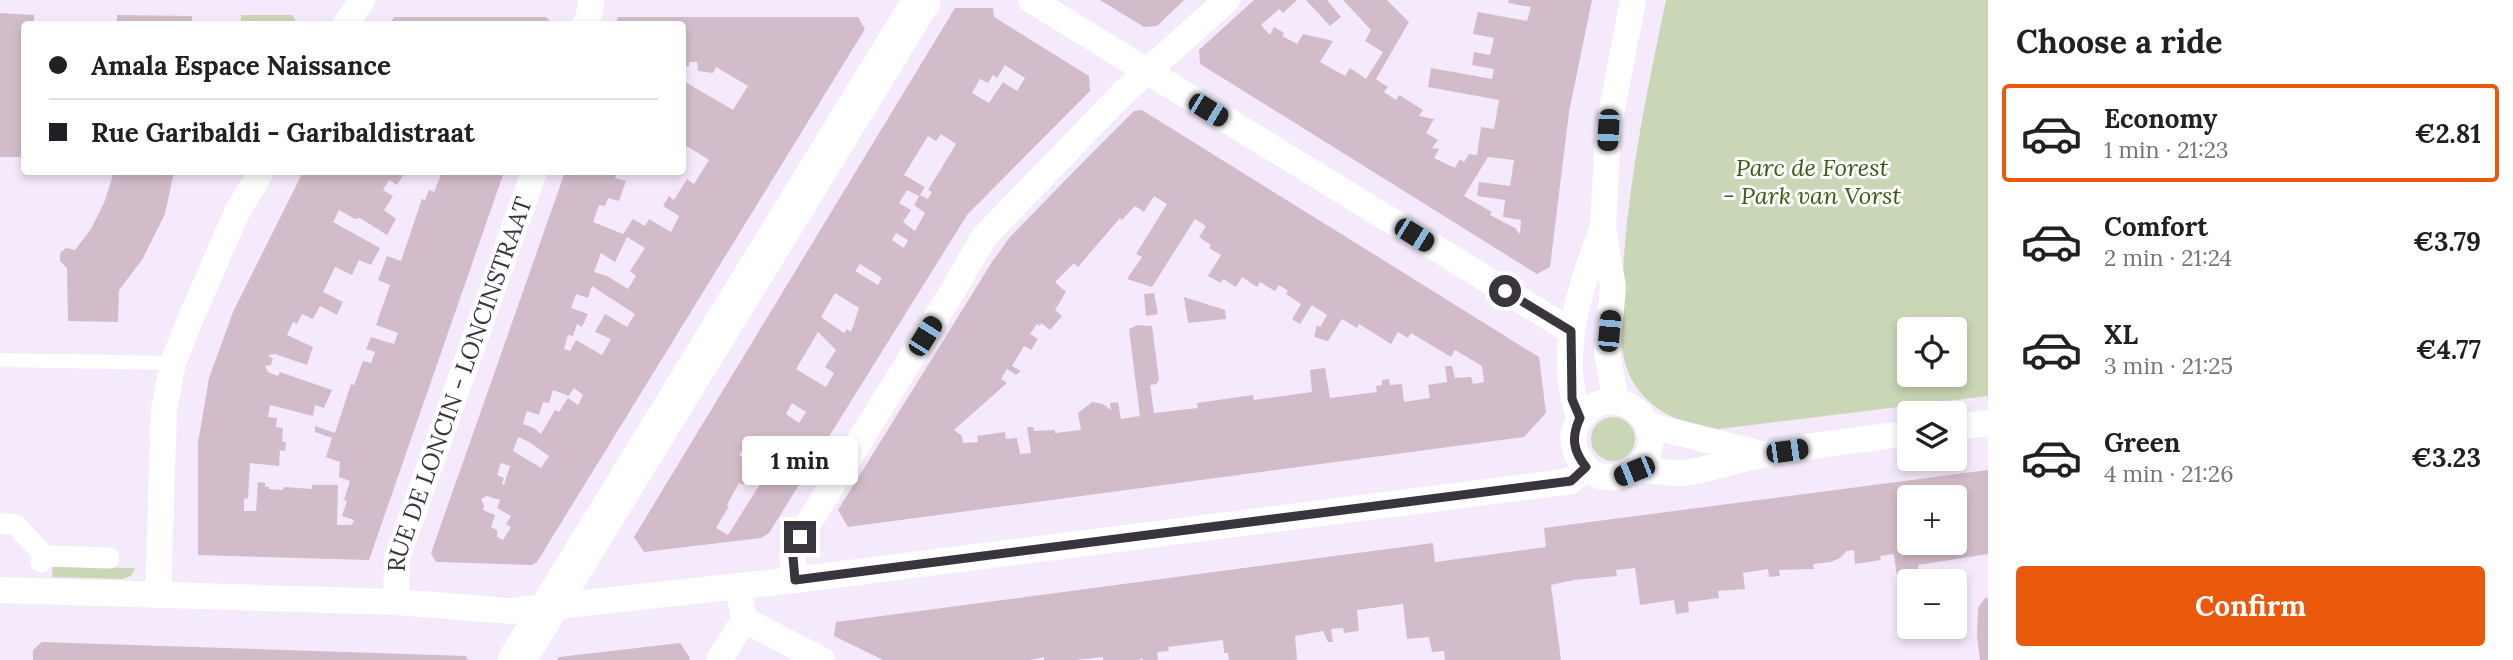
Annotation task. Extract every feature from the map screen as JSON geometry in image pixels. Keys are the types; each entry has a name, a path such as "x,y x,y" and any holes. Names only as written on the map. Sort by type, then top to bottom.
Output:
{"main road":[{"path":"517,660 922,0"}],"street":[{"path":"348,21 362,0"},
{"path":"587,21 591,0"},
{"path":"1031,0 1571,331"},
{"path":"795,580 793,557 800,537 984,237 1125,91 1227,0"},
{"path":"1616,401 1607,353 1613,287 1602,227 1608,130 1633,0"},
{"path":"158,595 164,409 173,363 237,212 259,175"},
{"name":"RUE DE LONCIN - LONCINSTRAAT","path":"396,602 397,558 533,175"},
{"path":"1580,418 1572,399 1571,331 1583,282 1602,227"},
{"path":"1634,471 1646,458 1651,443 1648,425 1641,414 1630,405 1616,401 1596,405 1580,418 1575,430 1574,444 1578,457 1586,467 1601,477 1618,477 1634,471 1683,473 1763,454 1897,435"},
{"path":"1967,426 1988,423"},
{"path":"1648,425 1763,454"},
{"path":"0,590 396,602 511,611 739,587 1549,484 1571,481 1586,467"},
{"path":"0,523 16,525 43,559 108,558"},
{"path":"719,660 744,620 739,587"},
{"path":"744,620 822,660"}],"lane":[{"path":"0,360 173,363"}],"green space":[{"name":"Parc de Forest - Park van Vorst","path":"1666,0 1988,0 1988,396 1947,401 1897,401 1897,407 1719,429 1680,420 1657,408 1638,390 1631,378 1621,334 1624,253 1644,108"},
{"path":"241,15 293,15 296,21 241,21"},
{"path":"1613,417 1628,424 1635,439 1628,454 1613,461 1598,454 1591,439 1598,424"},
{"path":"53,563 79,567 135,568 131,576 123,579 52,577"}],"building":[{"path":"1100,0 1184,0 1157,26 1144,27"},
{"path":"1254,0 1297,0 1283,13 1279,9 1261,25 1270,35 1274,27 1284,33 1282,36 1297,44 1303,34 1333,41 1320,62 1345,76 1350,68 1366,79 1383,52 1365,41 1371,30 1343,0 1387,0 1409,22 1376,79 1388,87 1384,92 1396,100 1399,95 1423,110 1419,116 1434,119 1426,133 1438,140 1432,148 1439,149 1434,158 1455,168 1460,159 1464,162 1469,154 1477,155 1481,127 1494,129 1499,100 1428,87 1431,68 1492,79 1494,69 1472,65 1474,52 1490,55 1494,38 1473,34 1478,12 1527,21 1531,7 1508,3 1509,0 1592,0 1569,112 1550,267 1537,274 1200,64 1199,50","holes":["1488,157 1514,160 1510,186 1479,182 1477,196 1505,200 1503,217 1521,220 1520,234 1517,229 1490,215 1492,212 1464,196"]},
{"path":"1306,0 1327,0 1341,17 1330,26"},
{"path":"955,8 993,8 994,17 1089,76 1090,91 967,215 769,533 761,538 644,552 634,537","holes":["1005,65 1025,78 1017,91 1003,82 989,103 972,93 980,79 988,83 993,75 997,78","941,134 956,144 928,190 932,192 928,199 920,195 925,187 904,175 928,136 936,141","907,190 919,196 914,205 925,213 915,231 903,222 911,210 899,203","896,233 908,240 904,248 892,240","860,264 882,278 878,285 855,271","835,293 859,308 851,332 847,329 844,333 821,317","818,332 836,350 825,367 834,373 826,387 796,369","792,403 806,412 799,423 786,414","746,443 763,454 757,466 767,473 728,535 716,528 739,483 743,485 755,465 739,455"]},
{"path":"0,13 34,15 34,21 21,21 21,157 0,157"},
{"path":"117,15 192,16 192,21 117,21"},
{"path":"394,17 546,17 549,21 392,21"},
{"path":"618,17 858,17 865,29 537,562 532,565 436,562 431,553 564,175 616,175 615,178 626,181 619,201 608,198 605,206 599,205 593,222 623,234 633,219 645,226 649,219 671,232 679,216 663,206 669,196 674,200 687,179 694,184 709,160 686,146 686,82 733,110 748,86 716,67 713,73 698,71 697,62 689,62 689,66 686,66 686,21 616,21","holes":["627,237 645,248 630,271 636,276 628,289 607,276 594,272 601,253 615,262","592,286 635,314 627,327 605,314 595,332 611,339 602,355 576,340 570,351 564,349 568,335 573,336 577,324 582,327 588,314 571,308 576,294 588,298","574,388 583,395 578,405 568,398 559,412 555,410 541,434 523,424 527,411 539,415 543,402 549,403 553,390 569,396","518,437 549,456 541,468 513,451","501,463 510,466 504,485 504,478 497,475","487,496 500,500 497,508 511,516 506,524 511,527 503,540 497,537 497,530 491,527 495,515 483,510 481,499"]},
{"path":"1142,110 1539,357 1546,413 1524,437 848,527 838,510 992,262 1010,237 1134,111","holes":["1154,196 1167,204 1136,254 1142,257 1127,279 1152,287 1195,219 1206,226 1199,237 1211,245 1209,248 1221,255 1208,276 1221,283 1223,279 1236,287 1242,277 1257,287 1260,282 1275,291 1279,285 1288,291 1286,294 1301,304 1292,319 1300,324 1312,305 1327,315 1320,327 1317,325 1314,337 1328,341 1342,319 1357,328 1359,324 1391,344 1398,332 1408,338 1411,333 1451,357 1455,350 1482,366 1484,382 1473,384 1471,377 1455,378 1452,366 1445,366 1447,382 1428,385 1430,398 1404,402 1402,384 1390,385 1389,379 1382,380 1382,385 1376,386 1377,392 1330,398 1325,368 1310,370 1312,392 1254,400 1253,395 1197,403 1198,408 1154,413 1150,385 1159,380 1152,326 1138,325 1129,329 1140,416 1121,419 1118,402 1110,403 1111,410 1103,404 1092,402 1078,413 1081,430 1055,433 1055,430 1034,431 1033,427 1027,427 1031,453 1020,454 1017,438 1006,439 1005,432 977,436 978,442 963,443 962,436 954,430 1007,383 1001,379 1007,369 1016,375 1021,371 1012,366 1024,346 1031,350 1038,339 1030,334 1037,324 1040,326 1041,323 1050,330 1062,316 1055,310 1066,292 1055,282 1074,263 1078,267 1120,218 1122,220 1135,206 1144,212"]},
{"path":"113,175 173,175 165,214 142,260 119,290 118,322 68,321 67,268 60,261 60,253 66,248 75,250 91,229 104,203"},
{"path":"302,175 403,175 397,185 389,180 383,190 393,196 384,210 396,219 387,235 360,218 355,219 339,210 333,222 380,248 371,265 359,260 352,275 335,267 323,292 343,302 337,315 320,306 313,319 302,314 297,324 293,322 287,335 313,347 307,365 275,354 268,355 273,359 271,365 265,366 268,372 278,376 280,372 332,390 324,408 315,405 313,416 270,405 268,417 277,418 276,427 283,428 282,442 286,442 285,451 280,450 279,466 250,463 248,498 244,499 244,511 256,511 258,482 265,483 265,487 269,489 283,490 284,487 312,489 312,485 338,485 337,525 352,525 354,520 342,516 350,481 339,477 340,462 326,457 332,438 315,432 315,426 335,433 351,384 354,385 363,361 371,363 375,352 366,349 371,337 394,344 398,333 376,325 390,285 378,280 387,256 401,261 422,199 425,200 429,190 434,192 441,175 503,175 369,560 198,555 198,443 209,378 233,312"},
{"path":"1154,293 1158,314 1146,316 1144,294"},
{"path":"1184,297 1225,310 1226,319 1188,323"},
{"path":"1988,470 1988,554 1918,565 1918,569 1897,569 1897,577 1894,554 1880,556 1881,560 1855,564 1854,550 1847,551 1831,562 1813,564 1814,569 1779,570 1780,576 1769,577 1768,569 1743,573 1745,589 1718,591 1719,598 1688,602 1689,612 1676,614 1674,600 1640,605 1635,568 1616,570 1617,576 1551,585 1561,660 1445,660 1444,651 1432,652 1429,637 1407,639 1403,604 1357,610 1359,631 1344,633 1343,628 1331,629 1333,642 1328,642 1323,631 1295,636 1297,659 1294,660 1229,660 1228,653 1224,653 1223,640 1168,647 1169,651 1157,652 1158,660 1103,660 1103,657 1044,660 1044,657 1030,660 883,660 834,636 836,622 1433,543 1435,562 1546,547 1544,528"},
{"path":"1985,598 1988,598 1988,660 1980,660 1977,637 1978,608"},
{"path":"42,642 466,656 468,660 33,660 33,650"},
{"path":"680,643 689,660 557,660 559,657"}],"route":[{"path":"800,537 793,557 795,580 1571,481 1586,467 1578,457 1574,444 1575,430 1580,418 1572,399 1571,331 1505,291"}]}
